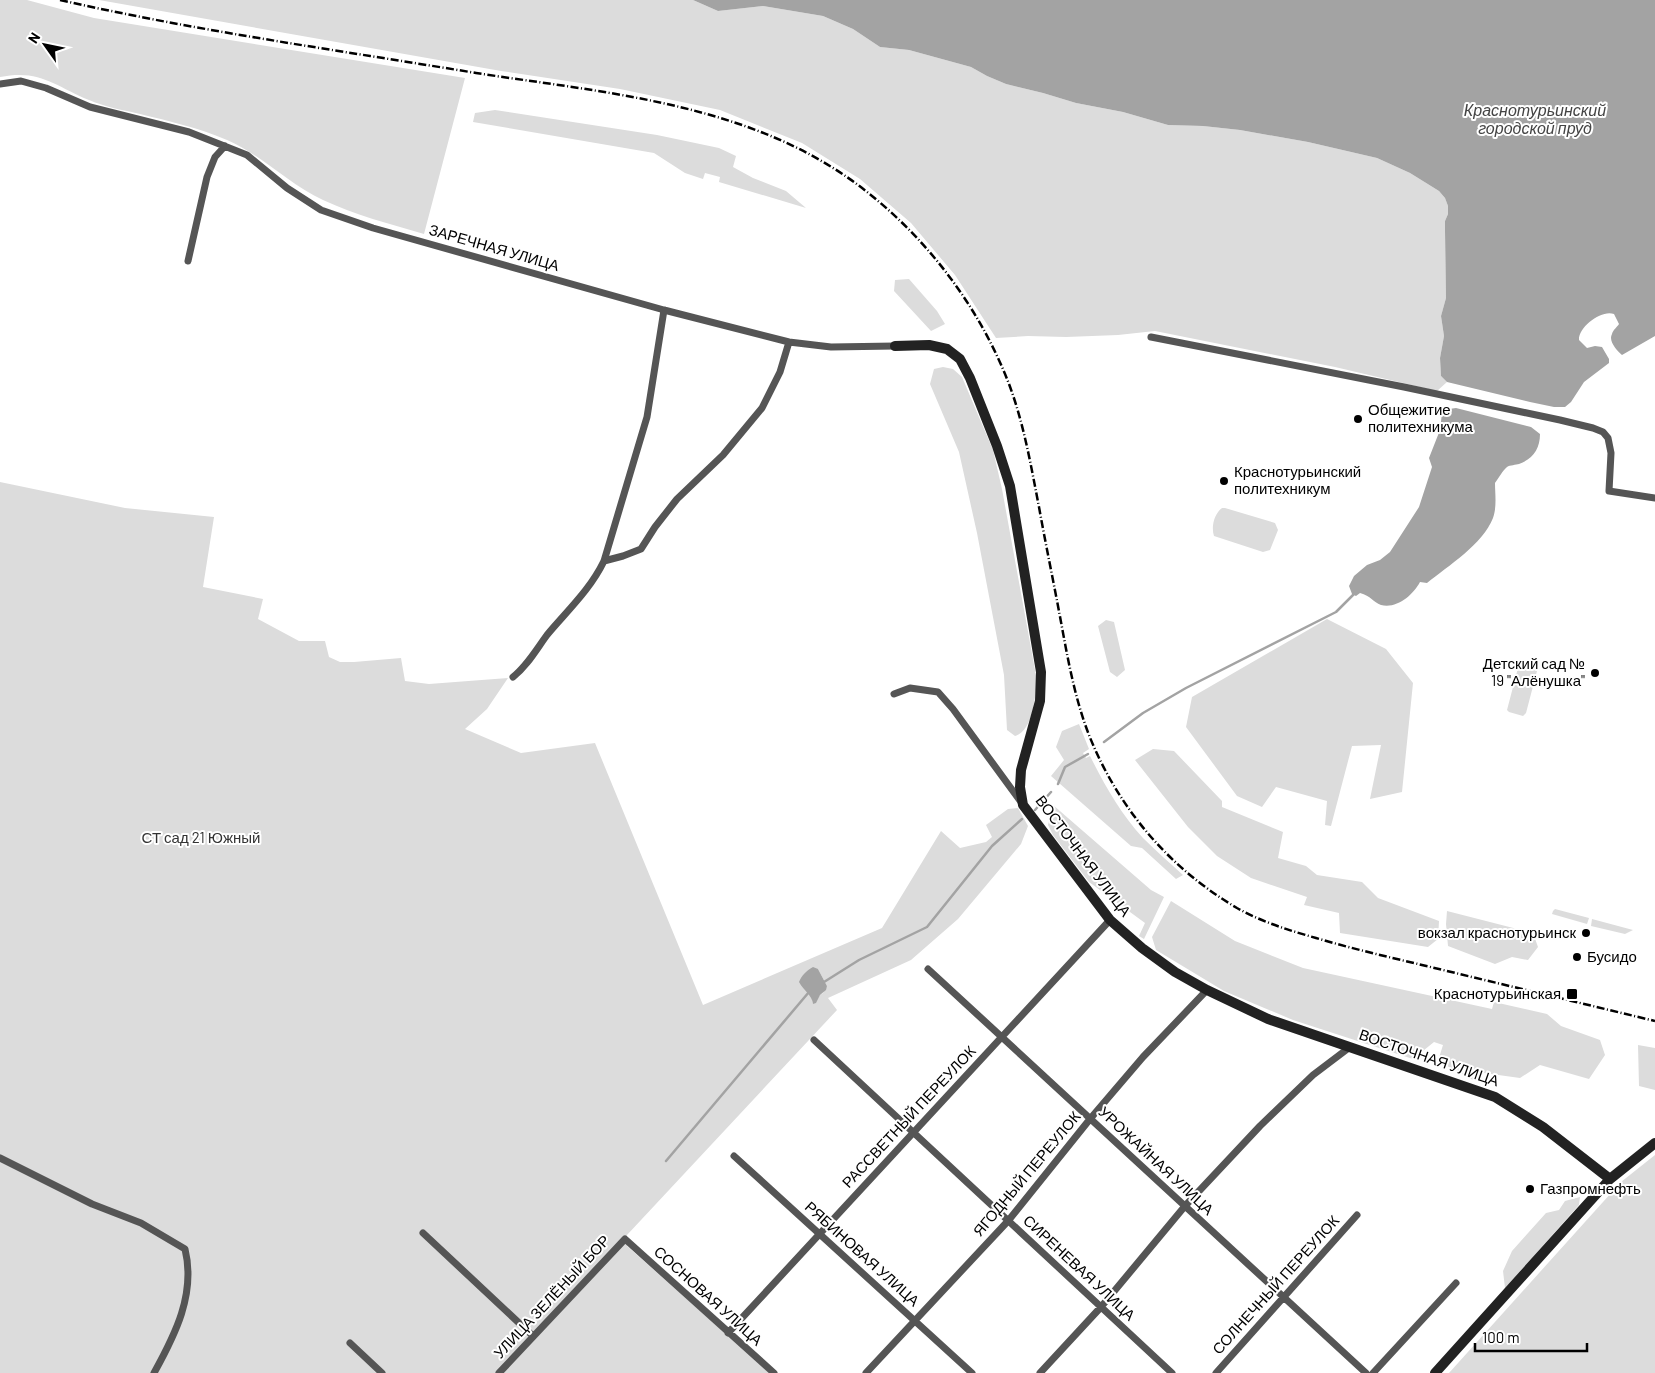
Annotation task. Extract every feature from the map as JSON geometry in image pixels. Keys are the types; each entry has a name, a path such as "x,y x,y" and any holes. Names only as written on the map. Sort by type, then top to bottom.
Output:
{"street":[{"name":"ЗАРЕЧНАЯ УЛИЦА","path":"0,84 21,81 46,88 90,107 189,132 247,155 287,188 321,210 373,228 664,310 789,342 830,347 895,346"},
{"path":"188,262 207,177 215,157 224,146"},
{"path":"513,678 523,670 547,636 585,592 604,561 647,418 664,310"},
{"path":"1151,337 1414,389 1593,428 1603,432 1608,438 1611,453 1609,491 1655,498"},
{"path":"604,561 642,549 677,498 723,455 762,408 780,372 789,342"},
{"name":"ВОСТОЧНАЯ УЛИЦА","path":"895,346 929,345 947,349 960,359 997,446 1010,486 1041,672 1040,701 1021,770 1020,787 1023,805 1036,825 1110,920 1142,948 1175,972 1207,990 1268,1019 1496,1097 1543,1127 1610,1179"},
{"path":"894,694 910,688 938,692 954,709 1023,805"},
{"name":"РАССВЕТНЫЙ ПЕРЕУЛОК","path":"728,1333 1110,920"},
{"name":"УРОЖАЙНАЯ УЛИЦА","path":"928,969 1366,1373"},
{"name":"ЯГОДНЫЙ ПЕРЕУЛОК","path":"866,1373 1008,1221 1090,1119 1143,1058 1207,990"},
{"name":"СИРЕНЕВАЯ УЛИЦА","path":"814,1040 1172,1373"},
{"path":"1040,1373 1101,1307 1185,1206 1267,1120 1314,1075 1350,1046"},
{"path":"1435,1373 1610,1179 1655,1143"},
{"name":"РЯБИНОВАЯ УЛИЦА","path":"734,1156 972,1373"},
{"path":"0,1158 92,1204 141,1223 185,1249 188,1265 183,1312 171,1343 154,1373"},
{"name":"СОЛНЕЧНЫЙ ПЕРЕУЛОК","path":"1216,1373 1357,1216"},
{"path":"423,1233 533,1336"},
{"name":"УЛИЦА ЗЕЛЁНЫЙ БОР","path":"499,1373 625,1240"},
{"name":"СОСНОВАЯ УЛИЦА","path":"625,1240 774,1373"},
{"path":"1373,1373 1456,1284"},
{"path":"350,1343 382,1373"}],"green space":[{"path":"0,0 27,0 94,18 465,78 424,234 360,215 323,200 298,186 240,146 195,128 101,105 37,77 14,75 0,77"},
{"path":"99,0 693,0 718,11 763,6 823,16 853,29 880,47 909,50 971,67 1006,84 1076,103 1123,112 1168,125 1240,130 1308,142 1377,158 1410,173 1439,191 1445,198 1448,206 1448,214 1445,221 1446,298 1441,316 1444,336 1440,358 1441,376 1447,382 1437,391 1335,367 1155,331 1118,335 996,338 955,275 911,223 860,179 802,143 720,110 620,89 501,71"},
{"path":"495,110 657,135 719,148 736,156 733,167 753,178 786,191 806,208 719,182 720,177 705,173 703,179 685,173 654,153 473,122 475,113"},
{"path":"909,279 937,311 945,324 931,331 894,291 895,280"},
{"path":"943,367 953,369 962,377 993,450 1002,489 1037,681 1034,704 1029,721 1026,728 1015,736 1007,730 1004,675 977,533 959,452 930,384 934,369"},
{"name":"СТ сад 21 Южный","path":"0,482 125,508 214,517 203,587 263,599 258,619 299,641 325,641 329,657 340,662 401,658 405,681 429,684 508,678 487,709 465,729 521,753 595,743 703,1005 882,928 941,831 960,848 986,842 992,837 986,825 1008,809 1018,808 1028,826 1021,844 958,919 911,960 828,998 837,1010 627,1235 627,1246 770,1373 0,1373","holes":["818,969 827,986 823,993 813,1004 812,998"]},
{"path":"1222,508 1275,523 1278,530 1270,550 1263,552 1214,536 1214,521"},
{"path":"1327,619 1386,649 1413,683 1402,792 1370,799 1381,745 1352,746 1331,826 1325,825 1327,801 1276,787 1262,807 1237,796 1186,727 1192,697"},
{"path":"1106,620 1114,622 1125,670 1117,677 1110,672 1098,626"},
{"path":"1521,665 1535,668 1537,671 1526,713 1523,716 1507,710 1518,668"},
{"path":"1079,724 1089,749 1083,753 1086,758 1090,756 1121,809 1143,838 1183,875 1176,879 1142,848 1131,846 1051,776 1064,760 1056,747 1062,731"},
{"path":"1153,749 1174,751 1222,801 1222,807 1283,832 1278,858 1306,866 1317,875 1362,882 1378,898 1439,921 1438,939 1428,947 1340,933 1339,913 1304,905 1307,897 1251,878 1217,856 1188,827 1135,760"},
{"path":"1053,805 1151,890 1164,897 1144,939 1139,936 1145,923 1089,882 1053,835 1048,825"},
{"path":"1171,901 1235,941 1303,968 1492,1009 1494,1002 1547,1014 1561,1026 1600,1040 1605,1055 1589,1079 1540,1065 1520,1078 1484,1073 1473,1080 1438,1061 1443,1045 1434,1042 1413,1059 1293,1020 1224,991 1156,950 1152,937"},
{"path":"1555,909 1589,918 1587,924 1552,914"},
{"path":"1447,911 1533,933 1538,947 1528,960 1512,957 1495,964 1448,946"},
{"path":"1592,919 1633,930 1625,934 1591,926"},
{"path":"1638,1045 1655,1048 1655,1090 1639,1086"},
{"path":"1655,1155 1655,1373 1449,1373 1621,1182"},
{"path":"1580,1197 1579,1205 1505,1288 1503,1271 1512,1251 1546,1213 1559,1210 1565,1201"}],"water":[{"name":"Краснотурьинский городской пруд","path":"693,0 1655,0 1655,336 1622,355 1611,340 1619,324 1614,314 1603,314 1592,320 1582,330 1579,340 1587,348 1602,347 1609,359 1609,363 1584,382 1571,402 1565,407 1554,407 1530,402 1447,382 1441,376 1440,358 1444,336 1441,316 1446,298 1445,221 1448,214 1448,206 1445,198 1439,191 1410,173 1377,158 1308,142 1240,130 1168,125 1123,112 1076,103 1006,84 971,67 909,50 880,47 853,29 823,16 763,6 718,11"},
{"path":"1456,408 1531,427 1540,434 1539,444 1535,453 1519,464 1505,468 1495,483 1495,509 1488,528 1473,546 1427,583 1420,582 1404,600 1387,606 1381,605 1364,594 1360,593 1356,596 1352,594 1349,586 1354,576 1367,565 1380,560 1390,552 1419,507 1432,467 1429,458 1440,430 1442,413"},
{"path":"813,967 818,969 827,986 816,1003 813,1004 811,998 799,982 804,973"}],"waterway":[{"path":"1104,742 1143,713 1186,688 1336,612 1355,593"},
{"path":"1058,784 1065,767 1088,754"},
{"path":"1035,810 1051,792"},
{"path":"824,982 859,960 927,927 992,846 1022,819"},
{"path":"666,1161 809,992"}],"railway":[{"path":"60,0 267,40 575,87 674,106 723,119 770,136 815,157 858,185 906,226 927,249 966,300 997,355 1009,384 1023,430 1069,665 1084,721 1101,762 1115,787 1148,834 1168,855 1212,892 1237,908 1285,929 1367,952 1655,1021"}],"place":[{"name":"Общежитие политехникума","path":"1358,419"},
{"name":"Краснотурьинский политехникум","path":"1224,481"},
{"name":"Детский сад № 19 \"Алёнушка\"","path":"1595,673"},
{"name":"вокзал краснотурьинск","path":"1586,933"},
{"name":"Бусидо","path":"1577,957"},
{"name":"Краснотурьинская","path":"1572,994"},
{"name":"Газпромнефть","path":"1530,1189"}]}
